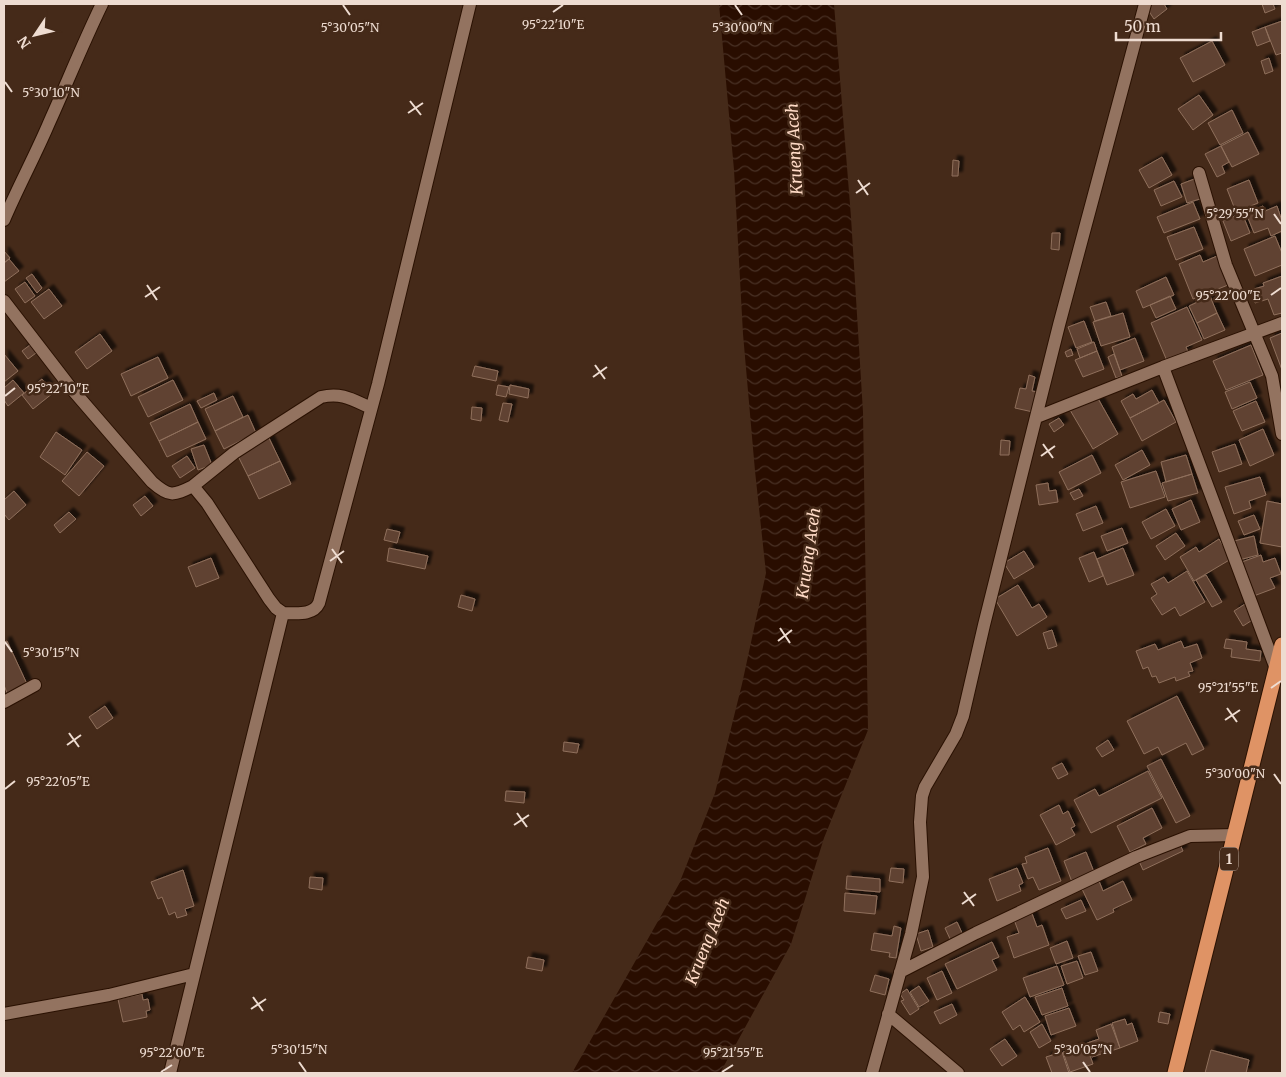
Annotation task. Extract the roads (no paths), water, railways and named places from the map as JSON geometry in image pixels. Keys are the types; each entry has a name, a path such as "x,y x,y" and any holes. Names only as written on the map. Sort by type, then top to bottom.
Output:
{"highway":[{"name":"1","path":"1175,1073 1282,645"}],"street":[{"path":"4,220 102,4"},
{"path":"193,486 207,503 276,608 283,613 312,612 316,609 371,408 470,4"},
{"path":"872,1073 911,934 923,877 920,839 922,796 925,787 956,734 963,716 1059,325 1145,4"},
{"path":"1199,173 1226,265 1272,376 1282,434"},
{"path":"4,302 70,388 152,482 164,492 170,494 179,493 193,486 234,453 322,397 343,395 371,408"},
{"path":"1037,416 1282,323"},
{"path":"1163,367 1276,669"},
{"path":"170,1073 283,613"},
{"path":"4,702 35,685"},
{"path":"900,972 976,933 1136,857 1190,836 1235,835"},
{"path":"4,1014 109,995 194,974"},
{"path":"888,1014 958,1073"}],"water":[{"name":"Krueng Aceh","path":"719,4 834,4 851,217 863,412 868,730 824,838 791,944 720,1073 572,1073 679,884 715,793 742,684 766,573 743,334 734,170"}]}
